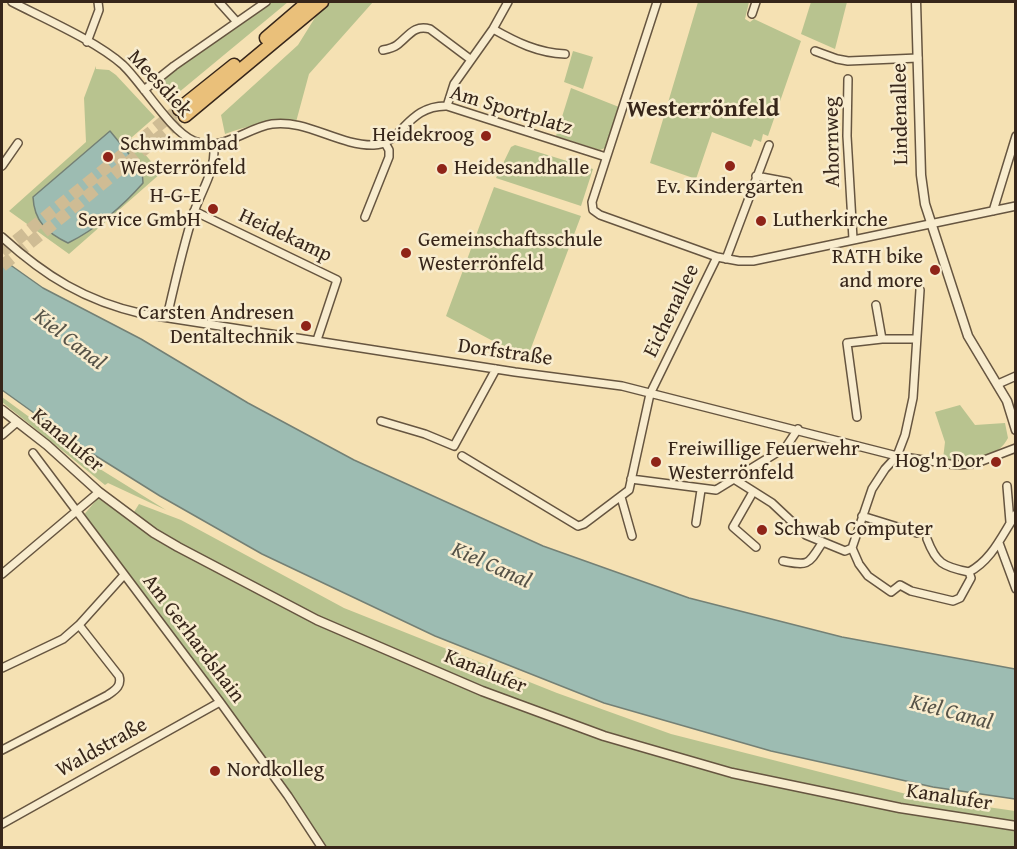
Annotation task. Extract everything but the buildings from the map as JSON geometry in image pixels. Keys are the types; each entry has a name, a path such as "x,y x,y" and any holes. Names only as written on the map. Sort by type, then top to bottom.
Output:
{"highway":[{"path":"308,2 182,113 322,2"}],"street":[{"name":"Meesdiek","path":"12,2 87,42 124,66 181,133 195,142 214,145"},
{"path":"87,42 99,10 98,2"},
{"path":"219,2 237,22"},
{"path":"144,90 174,66 266,2"},
{"path":"447,106 454,84 493,29 508,2"},
{"path":"657,2 592,202 593,210 600,215 717,257"},
{"path":"752,14 756,2"},
{"name":"Lindenallee","path":"916,2 921,175 930,224 968,336 1007,401 1016,430"},
{"path":"383,50 395,47 416,28 423,27 430,29 470,59"},
{"path":"493,29 518,43 549,54 565,54"},
{"path":"815,51 848,61 918,58"},
{"name":"Ahornweg","path":"848,79 847,136 853,239"},
{"name":"Am Sportplatz","path":"385,143 423,110 434,106 447,106 606,158"},
{"path":"167,317 194,211 215,158 214,145 259,127 274,124 295,126 361,144 376,146 385,143 389,150 389,157 365,217"},
{"path":"993,211 1016,136"},
{"path":"2,166 18,143"},
{"path":"726,259 769,145"},
{"path":"756,176 788,182"},
{"name":"Eichenallee","path":"621,497 629,490 650,394 717,257 753,261 1016,206"},
{"name":"Heidekamp","path":"194,211 337,280 317,340"},
{"name":"Dorfstraße","path":"2,237 26,259 59,282 99,301 135,313 496,369 622,386 897,456 962,465 974,464 1016,448"},
{"path":"920,290 913,398 905,435 897,456 872,489 852,548 859,564 868,576 891,592 900,585 910,591 953,601 960,598 971,578 969,572"},
{"path":"876,305 882,339"},
{"path":"857,417 847,343 882,339 916,339"},
{"path":"381,421 454,446 496,369"},
{"path":"998,384 1016,376"},
{"name":"Kanalufer","path":"2,410 99,492 170,543 317,620 457,681 604,736 732,773 891,807 1016,826"},
{"path":"2,435 16,422"},
{"path":"631,479 701,490 716,490 786,447 798,429"},
{"name":"Am Gerhardshain","path":"33,453 220,702 288,796 322,848"},
{"path":"462,456 578,526 621,497 632,536"},
{"path":"634,466 644,480"},
{"path":"734,479 772,504 806,535 844,551 852,548"},
{"path":"1007,486 1011,522"},
{"path":"696,524 701,490"},
{"path":"2,574 99,492"},
{"path":"753,492 733,527 756,547"},
{"path":"927,539 933,555 940,563 949,568 969,572 984,562 999,543 1016,514"},
{"path":"861,516 917,533"},
{"path":"783,561 804,564 811,560 822,543"},
{"path":"999,543 1016,589"},
{"path":"2,668 63,639 80,625 124,575"},
{"path":"2,750 108,695 118,687 119,676 80,625"},
{"name":"Waldstraße","path":"2,824 220,702"}],"green space":[{"path":"271,2 288,2 178,93 170,96 161,80"},
{"path":"329,2 373,2 309,74 296,122 260,124 225,134 221,115 298,45 321,8"},
{"path":"698,2 749,2 745,19 750,22 754,19 801,41 768,136 763,134 761,142 754,139 751,147 712,132 696,179 650,163"},
{"path":"811,2 847,2 835,49 801,34"},
{"path":"573,51 593,57 583,89 564,82"},
{"name":"Schwimmbad Westerrönfeld","path":"96,66 96,69 109,70 116,75 155,117 131,138 161,173 69,254 9,211 86,142 84,98"},
{"path":"571,88 619,107 605,148 600,150 556,136"},
{"path":"515,145 593,169 581,206 496,178 511,147"},
{"path":"494,187 581,216 528,356 491,340 446,316"},
{"path":"2,397 71,451 166,510 108,483 105,485 2,402"},
{"path":"960,405 975,425 1005,423 1008,438 1003,446 996,452 979,459 961,461 943,459 945,442 935,412"},
{"path":"98,498 129,520 139,504 181,520 344,608 557,693 671,734 918,797 1015,811 1015,847 327,847 258,747 82,517"}],"water":[{"path":"110,131 142,170 143,183 108,217 68,243 43,225 36,213 33,197"},
{"name":"Kiel Canal","path":"2,259 43,288 141,339 248,403 354,460 543,546 689,598 842,637 1015,669 1015,799 933,787 771,751 604,703 435,636 262,554 160,496 80,446 2,390"}],"tunnel":[{"path":"2,252 179,109"},
{"path":"2,266 185,116"}],"place":[{"name":"Heidekroog","path":"486,136"},
{"name":"Schwimmbad Westerrönfeld","path":"108,157"},
{"name":"Ev. Kindergarten","path":"730,166"},
{"name":"Heidesandhalle","path":"442,169"},
{"name":"H-G-E Service GmbH","path":"213,209"},
{"name":"Lutherkirche","path":"761,221"},
{"name":"Gemeinschaftsschule Westerrönfeld","path":"406,253"},
{"name":"RATH bike and more","path":"935,270"},
{"name":"Carsten Andresen Dentaltechnik","path":"306,326"},
{"name":"Freiwillige Feuerwehr Westerrönfeld","path":"656,462"},
{"name":"Hog'n Dor","path":"996,462"},
{"name":"Schwab Computer","path":"762,530"},
{"name":"Nordkolleg","path":"215,771"}],"district":[{"name":"Westerrönfeld","path":"703,110"}]}
